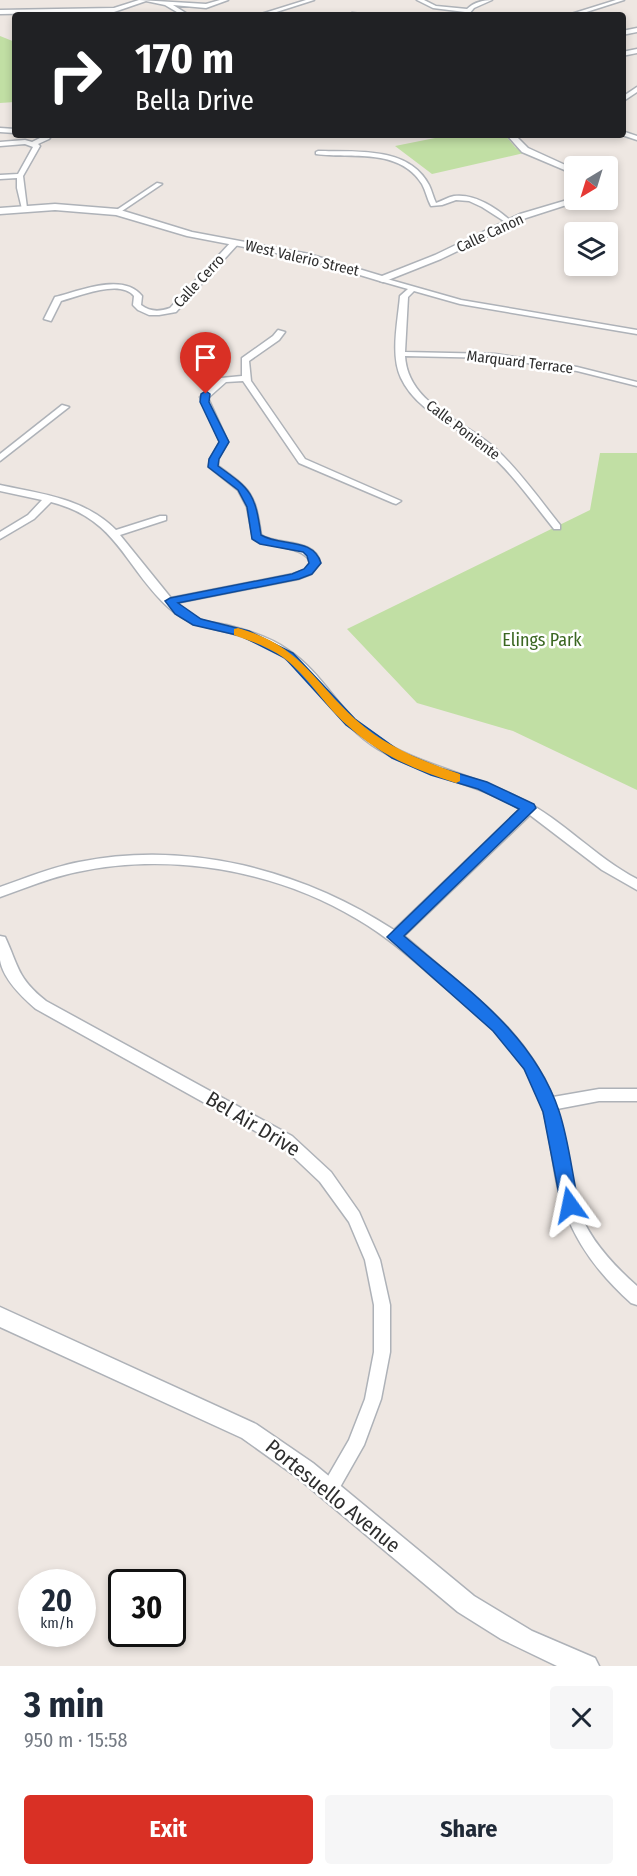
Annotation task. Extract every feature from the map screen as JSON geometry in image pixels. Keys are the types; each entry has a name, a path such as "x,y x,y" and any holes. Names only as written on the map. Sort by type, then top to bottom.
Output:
{"street":[{"path":"98,11 105,0"},
{"path":"0,12 114,10 146,0 206,6 225,0"},
{"path":"271,12 311,0"},
{"path":"420,0 435,7 461,12"},
{"path":"468,12 489,0"},
{"path":"581,12 621,0"},
{"path":"164,3 180,12"},
{"path":"68,5 77,10"},
{"path":"0,144 34,144 48,138"},
{"path":"514,138 525,150 564,168"},
{"path":"24,208 20,176 26,162 37,148 34,144"},
{"path":"318,153 369,153 394,159 412,169 425,184 433,205 441,205 456,198 466,198 483,205 509,222"},
{"path":"0,177 20,176"},
{"path":"117,212 159,184"},
{"name":"Calle Canon","path":"384,278 509,222 564,204"},
{"name":"West Valerio Street","path":"0,211 24,208 73,208 117,212 181,232 309,257 460,302 637,332"},
{"name":"Calle Cerro","path":"48,319 58,298 112,285 133,290 138,296 137,305 143,311 160,313 173,310 235,243"},
{"name":"Calle Poniente","path":"412,289 404,296 400,362 405,378 418,397 490,448 557,527"},
{"path":"281,332 245,360 248,381 302,461 396,501"},
{"name":"Marquard Terrace","path":"402,354 495,356 577,369 637,384"},
{"path":"170,601 295,577 308,572 315,563 313,554 306,550 264,541 256,536 252,507 242,488 213,467 214,459 224,442 204,397 224,380 248,378"},
{"path":"0,458 65,407"},
{"path":"0,488 76,506 90,512 112,534 162,596 170,601 179,612 197,622 244,633 289,656 351,722 397,755 435,772 483,786 529,808 612,870 637,885"},
{"path":"0,536 31,517 47,500"},
{"path":"112,534 163,518"},
{"path":"395,937 529,808"},
{"path":"0,892 85,865 147,860 229,868 310,891 368,919 395,937 514,1042 530,1064 549,1104 573,1213 600,1260 637,1297"},
{"name":"Bel Air Drive","path":"0,941 8,968 25,993 41,1005 287,1142 309,1159 343,1196 370,1249 378,1279 382,1336 377,1391 356,1443 329,1490"},
{"path":"549,1104 599,1095 637,1095"},
{"name":"Portesuello Avenue","path":"0,1317 249,1431 283,1452 466,1604 515,1635 587,1666"}],"green space":[{"path":"0,36 12,41 12,102 0,103"},
{"path":"435,138 508,138 524,153 432,174 395,146"},
{"name":"Elings Park","path":"600,453 637,453 637,790 513,731 417,703 347,629 590,510"}],"slow traffic":[{"path":"238,632 262,640 289,656 302,667 351,722 380,745 415,764 456,778"}],"route":[{"path":"206,394 205,402 224,442 214,459 213,467 242,488 255,516 256,536 264,541 306,550 313,554 315,563 308,572 295,577 170,601 187,618 208,626 244,633 274,646 289,656 364,734 397,755 435,772 501,793 529,808 395,937 499,1026 530,1064 549,1104 570,1205"}]}
